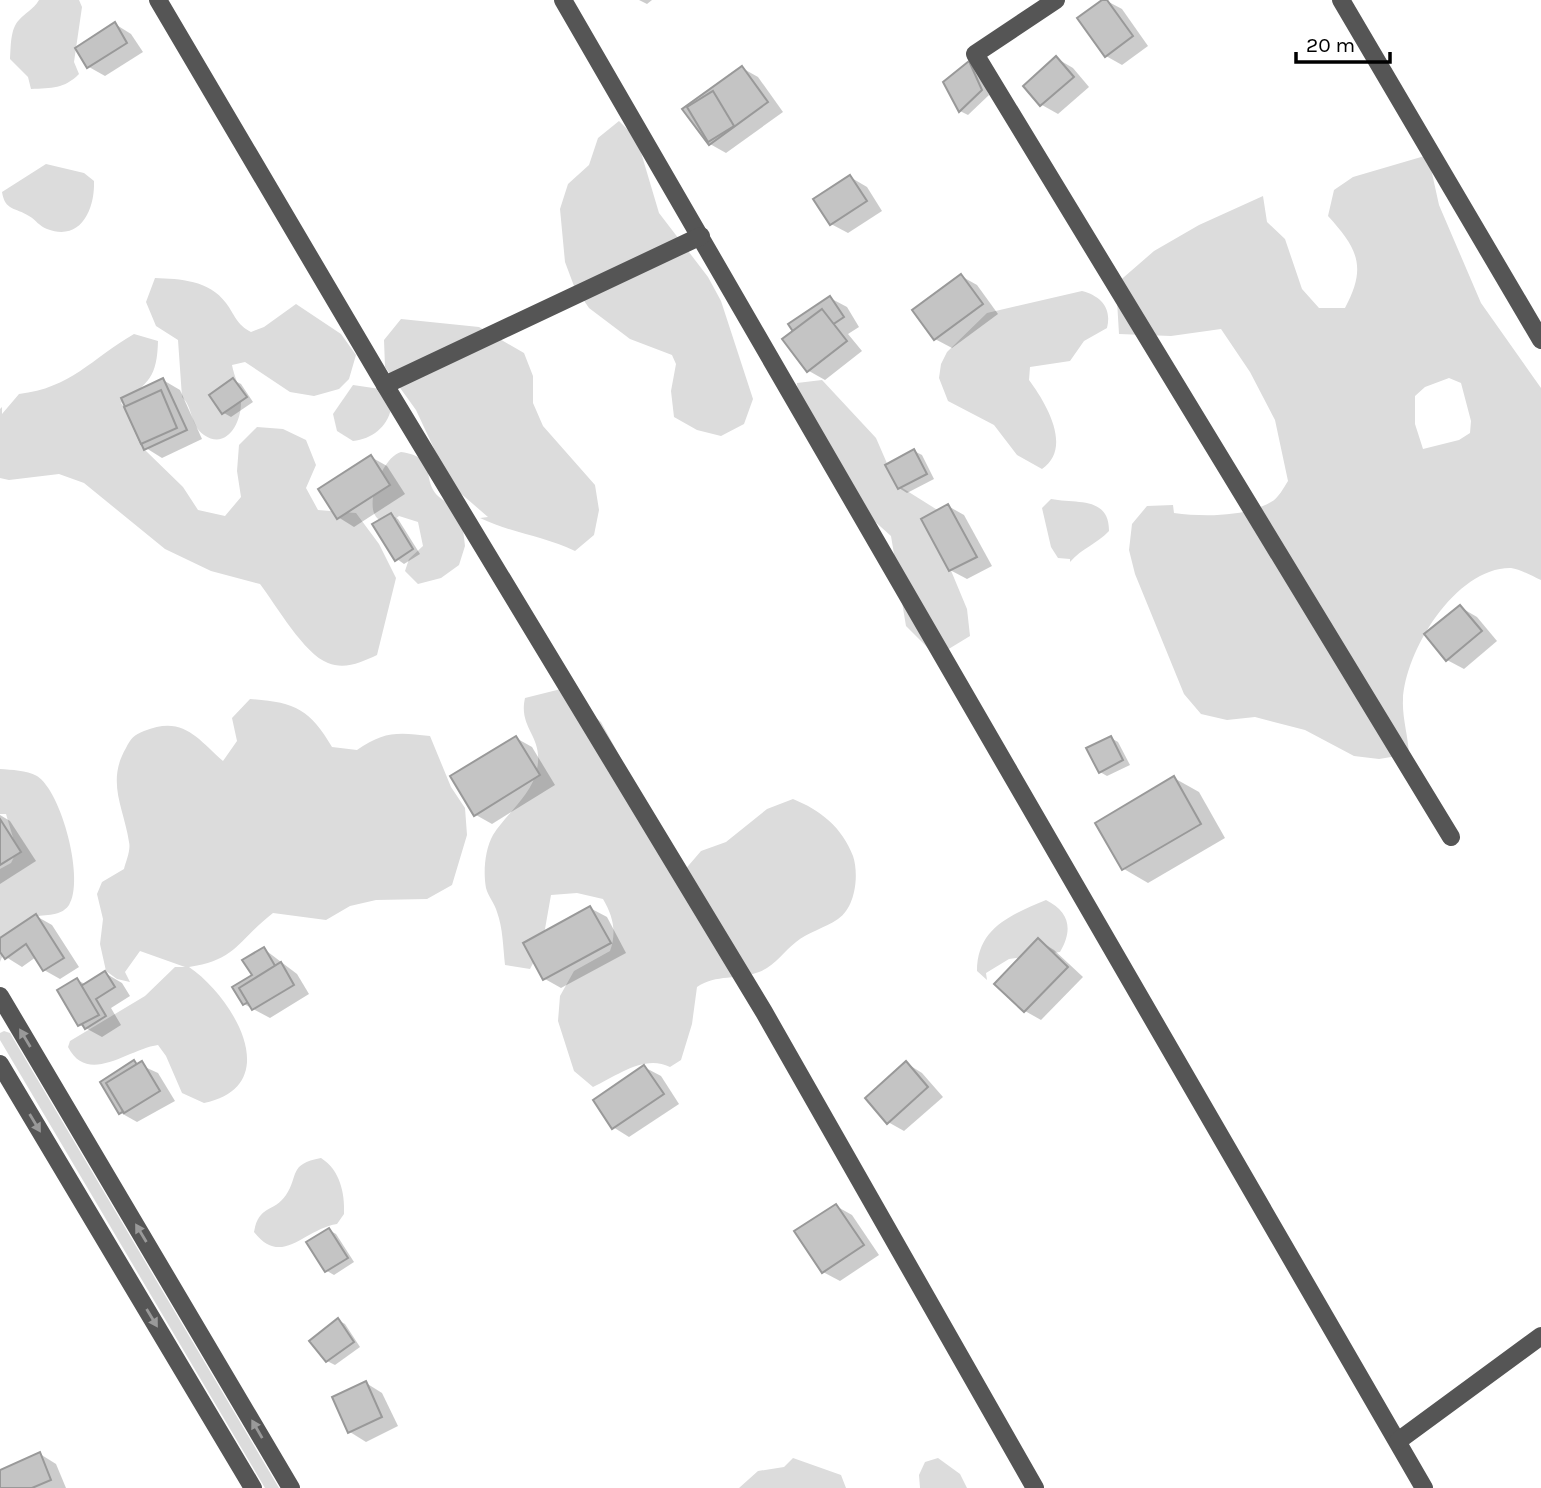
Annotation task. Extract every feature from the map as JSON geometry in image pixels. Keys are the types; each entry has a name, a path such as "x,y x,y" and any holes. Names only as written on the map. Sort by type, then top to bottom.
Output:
{"street":[{"path":"158,0 385,386 764,1012 1035,1488"},
{"path":"563,0 1424,1488"},
{"path":"1056,0 975,54 1451,837"},
{"path":"1341,0 1541,340"},
{"path":"385,386 701,236"},
{"path":"0,996 291,1488"},
{"path":"0,1064 253,1488"},
{"path":"1398,1441 1541,1336"}],"shaded area":[{"path":"39,0 79,0 82,7 74,62 79,74 63,85 31,89 28,77 10,59 11,44 16,24"},
{"path":"619,121 637,139 659,213 708,277 721,301 753,399 744,424 721,436 697,430 674,417 671,391 676,364 672,355 630,339 589,308 574,286 565,262 560,209 568,184 589,165 598,138"},
{"path":"1428,155 1439,205 1481,303 1541,388 1541,580 1511,568 1491,571 1471,581 1453,596 1424,636 1406,680 1403,706 1409,754 1379,759 1354,756 1305,730 1255,717 1227,720 1201,714 1184,694 1135,574 1129,550 1132,524 1147,506 1173,505 1174,513 1198,515 1249,511 1274,500 1288,481 1275,420 1250,372 1221,329 1171,336 1119,334 1116,284 1154,251 1199,225 1263,196 1267,222 1285,239 1302,289 1319,308 1345,308 1356,281 1356,259 1346,239 1328,216 1334,190 1353,177","holes":["1449,378 1461,383 1471,421 1470,433 1459,440 1423,449 1415,424 1415,396 1425,387"]},
{"path":"46,164 84,173 94,181 89,212 77,227 69,231 59,232 44,228 29,216 8,206 3,198 2,192"},
{"path":"155,278 184,280 203,285 219,295 239,322 251,332 264,327 296,304 341,334 356,355 349,379 339,389 314,396 290,392 245,362 232,365 241,398 238,419 231,433 225,437 212,439 204,435 196,426 182,397 178,340 156,326 146,302"},
{"path":"1082,291 1095,296 1104,304 1108,314 1107,328 1084,341 1070,361 1030,367 1029,380 1049,413 1056,438 1051,460 1042,469 1017,455 994,425 948,401 939,378 941,364 947,352 987,313"},
{"path":"401,319 479,327 524,353 533,376 533,403 543,426 595,485 599,510 594,535 575,551 480,518 488,517 451,485 416,410 385,367 384,340"},
{"path":"134,334 158,341 156,363 145,384 121,403 136,424 145,450 183,487 198,510 225,516 241,497 237,471 239,445 257,427 283,429 306,440 316,465 306,488 318,510 356,513 379,544 396,578 377,655 347,665 334,665 319,658 300,640 260,584 211,571 165,549 84,483 59,474 9,480 0,478 0,409 2,407 2,414 19,394 53,386 67,379"},
{"path":"822,380 876,438 896,484 939,511 947,561 967,609 970,636 947,650 933,653 906,626 891,536 852,501 799,409 797,383"},
{"path":"353,385 380,389 391,409 378,431 353,441 337,431 333,414"},
{"path":"401,452 421,459 438,496 461,513 465,546 459,565 441,578 418,584 405,571 409,559 423,546 418,522 399,516 389,524 377,518 373,508 378,479 388,461"},
{"path":"1051,499 1098,507 1108,520 1109,531 1070,562 1070,559 1058,558 1051,547 1042,508"},
{"path":"561,689 601,722 683,872 701,851 726,842 767,809 793,799 821,814 843,836 853,856 856,872 849,907 838,919 801,939 765,969 712,980 697,987 692,1024 681,1060 670,1067 650,1063 631,1068 593,1087 574,1071 558,1021 560,996 574,971 610,951 613,931 603,899 577,893 551,895 542,946 530,969 505,965 499,918 485,882 485,861 490,841 525,796 537,769 537,748 525,718 525,698"},
{"path":"250,699 278,702 299,710 316,724 332,747 357,750 375,739 392,734 430,736 451,787 465,808 467,835 452,885 427,899 376,900 350,906 326,920 273,913 227,954 205,964 189,967 205,980 235,1018 244,1039 247,1060 243,1078 229,1093 204,1103 182,1093 166,1056 158,1045 97,1065 86,1064 76,1058 68,1047 70,1041 145,996 175,967 185,967 140,951 125,972 130,982 117,979 106,971 100,944 103,919 97,894 102,882 124,869 129,852 117,784 120,760 126,748 131,739 144,731 158,727 179,727 197,737 223,761 237,741 232,718"},
{"path":"0,769 33,774 46,785 62,818 74,877 69,905 56,914 35,917 24,922 11,937 0,962 0,869 11,863 17,851 6,814 0,814"},
{"path":"1046,900 1060,910 1067,922 1067,936 1060,952 1009,959 986,973 987,980 977,971 978,956 989,934 1008,918"},
{"path":"0,1033 10,1033 279,1488 265,1488 0,1040"},
{"path":"321,1158 337,1175 344,1198 344,1214 337,1224 284,1247 274,1247 264,1242 254,1232 259,1217 286,1195 299,1167"},
{"path":"793,1458 841,1475 846,1488 739,1488 758,1471 784,1467"},
{"path":"938,1458 960,1474 967,1488 920,1488 919,1475 925,1462"}],"building":[{"path":"1102,0 1107,0 1133,36 1105,57 1077,18"},
{"path":"115,22 127,43 87,68 75,48"},
{"path":"1056,56 1074,77 1040,106 1023,86"},
{"path":"969,61 982,90 959,112 943,82"},
{"path":"742,66 768,102 709,145 682,109"},
{"path":"713,91 734,126 708,142 687,107"},
{"path":"850,175 867,201 830,225 813,199"},
{"path":"961,274 983,304 934,340 912,310"},
{"path":"830,296 844,317 802,345 788,324"},
{"path":"822,309 847,341 807,372 782,339"},
{"path":"163,378 187,430 144,450 121,398"},
{"path":"233,378 247,397 222,414 209,395"},
{"path":"161,390 177,428 141,444 124,407"},
{"path":"914,449 927,474 898,489 885,465"},
{"path":"371,455 390,485 337,519 318,489"},
{"path":"948,504 977,557 949,571 921,519"},
{"path":"391,513 413,549 395,561 372,524"},
{"path":"1460,605 1482,631 1446,661 1424,634"},
{"path":"516,736 540,775 474,816 450,776"},
{"path":"1111,736 1123,760 1099,773 1086,748"},
{"path":"1174,776 1201,824 1122,870 1095,823"},
{"path":"0,819 21,852 0,865"},
{"path":"590,906 611,943 543,980 523,943"},
{"path":"36,914 64,958 43,971 26,944 5,959 0,952 0,938"},
{"path":"1038,938 1068,967 1024,1012 994,984"},
{"path":"264,947 284,981 243,1005 232,987 252,975 242,960"},
{"path":"281,962 294,985 252,1010 239,988"},
{"path":"105,971 115,987 96,999 106,1016 85,1029 65,996"},
{"path":"77,978 99,1015 78,1026 57,990"},
{"path":"134,1060 154,1092 119,1114 100,1082"},
{"path":"142,1061 160,1091 124,1113 106,1083"},
{"path":"906,1061 928,1087 887,1124 865,1098"},
{"path":"644,1065 664,1094 612,1129 593,1100"},
{"path":"836,1204 864,1245 822,1273 794,1231"},
{"path":"329,1228 348,1258 325,1272 306,1242"},
{"path":"338,1318 354,1342 326,1362 309,1341"},
{"path":"366,1381 382,1417 348,1433 332,1397"},
{"path":"40,1452 51,1480 32,1488 0,1488 0,1470"}]}
